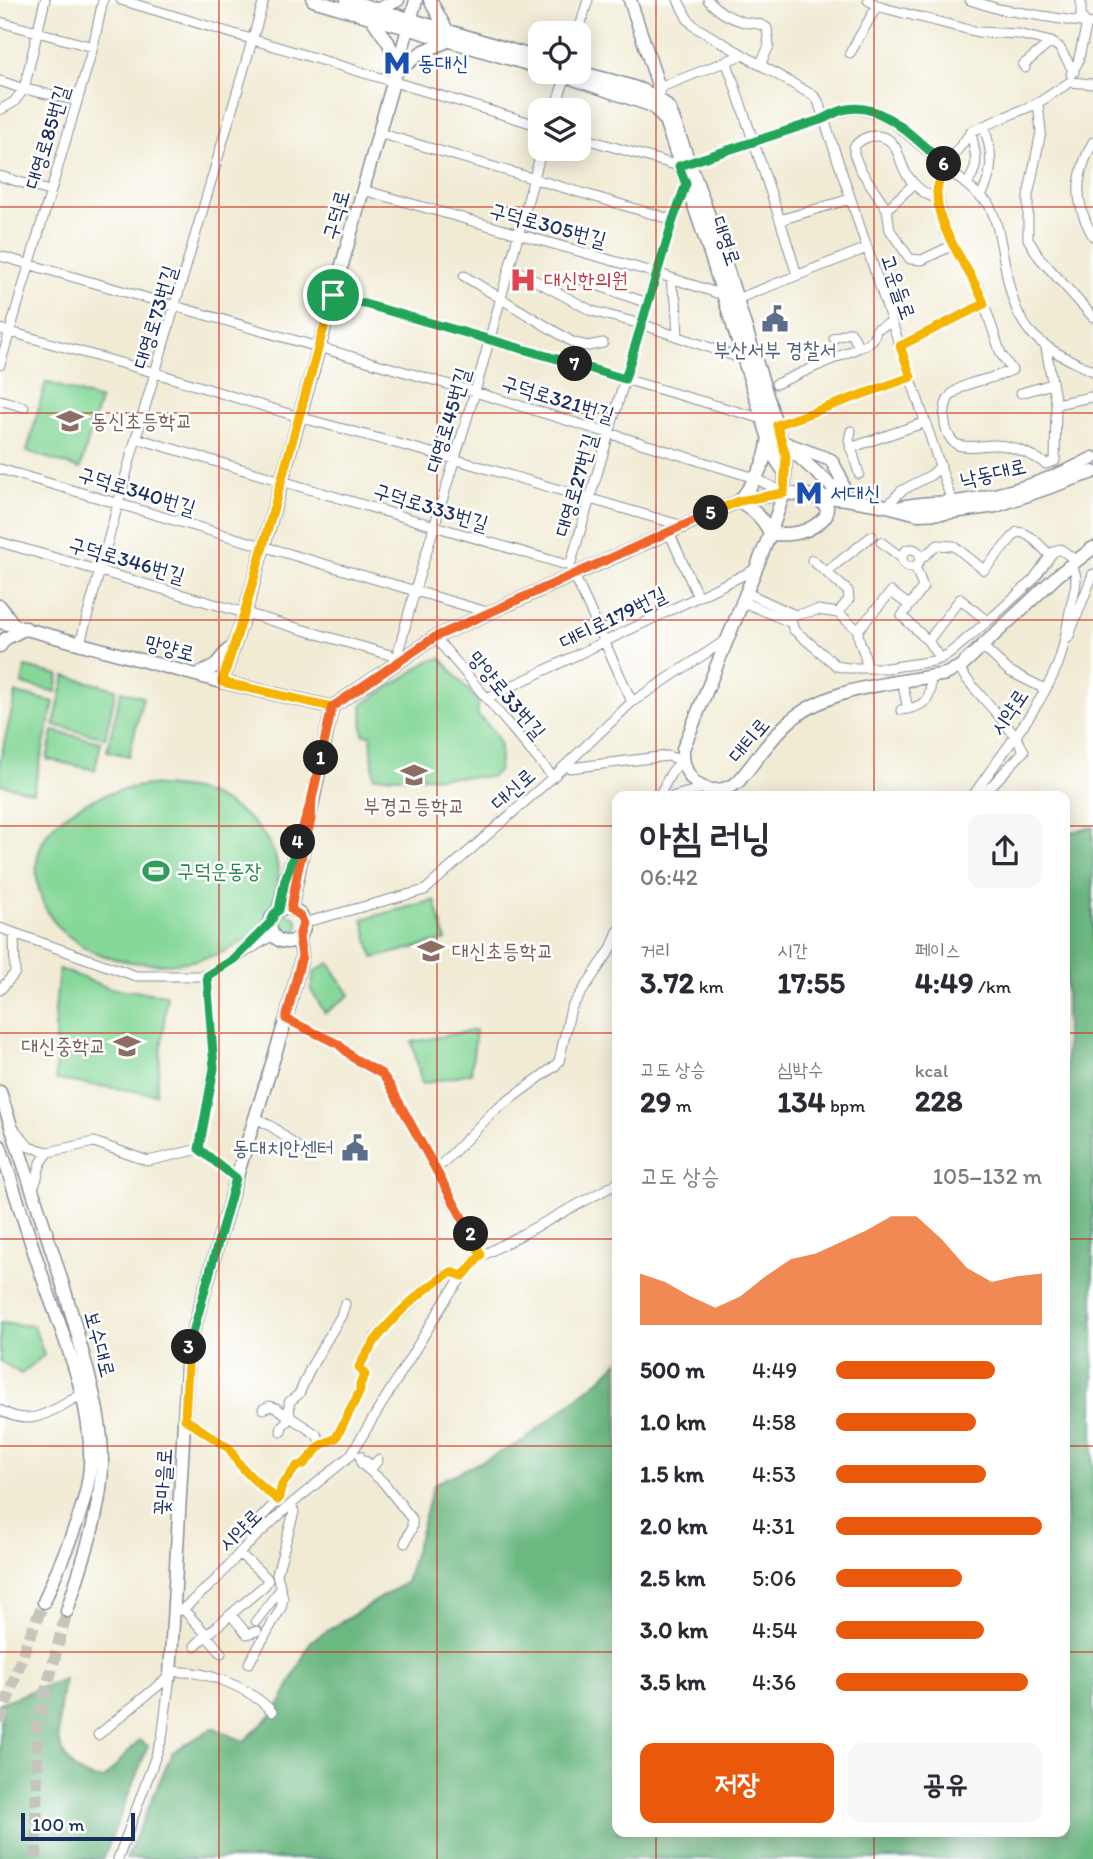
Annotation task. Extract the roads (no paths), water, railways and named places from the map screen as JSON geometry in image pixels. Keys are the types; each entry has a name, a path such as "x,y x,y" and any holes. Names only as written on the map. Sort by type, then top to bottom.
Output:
{"main road":[{"path":"313,0 373,13 528,57"},
{"path":"347,0 373,13 388,42 396,72 448,35"},
{"path":"373,13 398,0"},
{"name":"구덕로","path":"222,682 263,548 416,0"},
{"path":"430,0 448,35 528,63"},
{"name":"대영로","path":"630,0 656,97 664,101 670,110 685,164 737,299 777,425 786,456 783,470 784,493"},
{"path":"591,79 656,97"},
{"name":"대영로","path":"685,164 686,184 768,438 775,458 783,470"},
{"path":"739,501 755,478 766,454 768,438"},
{"path":"782,442 846,499"},
{"path":"782,442 831,460 840,477 846,499"},
{"name":"낙동대로","path":"892,507 914,502 952,502 1014,490 1066,472 1093,458"},
{"name":"낙동대로","path":"784,493 846,499 918,514 974,510 1017,500 1093,472"},
{"path":"285,909 311,820 312,798 332,707 435,637 572,570 739,501 784,493 770,534 685,738 682,760 688,776 704,788"},
{"path":"770,534 796,534 807,531 821,521 826,516 827,507 813,496"},
{"path":"739,501 757,513 770,534"},
{"name":"대티로","path":"704,788 720,791 738,782 790,721 809,708 840,694 946,674 958,667 1093,548"},
{"path":"0,606 20,626 0,646"},
{"name":"망양로","path":"0,622 222,682 332,707"},
{"path":"197,675 209,671 219,663 237,635"},
{"path":"293,939 271,929 275,913 285,909 301,917 303,923"},
{"name":"꽃마을로","path":"171,1674 178,1610 188,1350 236,1178 286,1019 293,987 293,939 303,923"},
{"name":"보수대로","path":"0,1092 68,1301 100,1417 100,1487 93,1528 67,1611"},
{"name":"보수대로","path":"0,1146 87,1419 90,1465 86,1487 44,1602"}],"street":[{"path":"0,110 15,102 24,89 45,0"},
{"name":"대영로85번길","path":"0,365 5,331 29,264 93,47 103,0"},
{"path":"121,0 253,39 396,72 528,121"},
{"name":"대영로73번길","path":"80,643 136,438 264,0"},
{"path":"581,21 587,0"},
{"name":"고운들로","path":"678,0 695,27 814,96 818,101 952,502"},
{"path":"708,0 721,12 748,23 761,23 767,28 769,46 760,65"},
{"path":"868,0 877,6 978,32 1018,34 1051,42 1059,47 1074,72"},
{"path":"970,0 999,9 1090,24"},
{"path":"1082,0 1082,18 1090,24"},
{"path":"850,53 877,6"},
{"path":"0,22 93,47"},
{"path":"1038,103 1074,72 1090,24"},
{"path":"1025,68 1023,65 1051,42"},
{"path":"656,97 742,55"},
{"path":"727,62 797,275"},
{"path":"0,81 76,100"},
{"path":"1046,348 1056,404 1053,463 1046,464 1035,457 999,444 965,446 959,445 951,438 944,411 951,394 967,383 996,379 1012,370 1001,354 979,289 945,232 937,191 946,166 971,132 1038,103 1070,82 1093,84"},
{"path":"1038,103 1041,132 1028,196 1028,239 1039,257 1093,317"},
{"path":"591,140 685,164 823,119 844,109 876,113 892,121 988,203 997,219 1008,286 1018,317 1046,348 1093,371"},
{"path":"981,197 990,179 990,144 984,127"},
{"path":"967,184 975,173 976,156 971,132"},
{"path":"379,133 673,220"},
{"path":"938,199 919,190 914,184 892,143 875,135 866,136 854,147 860,169 887,209 890,230 910,259 922,260 953,245"},
{"path":"1093,142 1082,163 1077,190 1083,219 1093,236"},
{"name":"대영로45번길","path":"398,660 398,649 475,391 539,161"},
{"path":"0,176 49,191"},
{"name":"대영로27번길","path":"572,570 647,303 686,184"},
{"path":"887,209 914,184"},
{"name":"구덕로305번길","path":"363,190 656,273 723,295"},
{"path":"780,220 850,199"},
{"path":"737,299 867,248"},
{"name":"구덕로321번길","path":"0,256 475,391 755,478 784,493"},
{"path":"510,267 592,311 641,324 743,359"},
{"path":"464,276 574,343 588,346 603,343"},
{"path":"671,278 677,300 678,337"},
{"path":"580,279 647,303"},
{"path":"333,295 763,419"},
{"path":"900,346 984,304"},
{"path":"776,384 859,347 873,339 877,330 892,322"},
{"path":"5,331 683,526"},
{"path":"834,338 850,332 859,347"},
{"path":"777,425 911,377"},
{"path":"1021,393 1052,384"},
{"path":"1056,404 1091,397"},
{"path":"0,400 24,407"},
{"path":"850,448 926,422"},
{"path":"851,431 850,448 859,474"},
{"name":"구덕로333번길","path":"136,438 572,570"},
{"path":"892,507 901,491 931,475 941,466"},
{"name":"구덕로340번길","path":"0,469 487,612"},
{"path":"669,532 698,597"},
{"path":"881,542 907,565 918,562 938,545 954,546 984,570 1017,532 1028,534 1050,555"},
{"path":"826,572 872,536"},
{"name":"구덕로346번길","path":"0,542 245,611 390,655 398,660"},
{"path":"902,558 906,550 912,548 919,553 923,587 902,616 928,641 940,659"},
{"path":"743,596 792,623 793,629 837,666 849,668 926,663 940,659 987,621 1033,580 1050,555 1060,549 1074,563"},
{"path":"812,560 848,591 850,595 838,612"},
{"name":"시약로","path":"976,791 1045,689 1057,666 1077,584 1074,563"},
{"path":"572,570 632,702"},
{"name":"대티로179번길","path":"487,698 754,570"},
{"name":"시약로","path":"1065,642 1071,634 1093,574"},
{"path":"866,667 866,655 858,642 858,630 891,592 909,605"},
{"path":"743,596 795,615 818,610 838,612 858,630"},
{"path":"928,641 960,599 987,621"},
{"name":"망양로33번길","path":"435,637 553,777"},
{"name":"대신로","path":"303,923 425,890 553,777 632,702 726,640"},
{"path":"982,646 1009,671 1045,689"},
{"path":"958,667 968,683 1015,734 1024,751 987,791"},
{"path":"902,682 905,710 920,706 929,696 930,677"},
{"path":"565,765 570,768 667,756 682,760 662,791"},
{"path":"693,791 704,788"},
{"path":"0,928 136,976 207,976 234,959 271,929"},
{"path":"0,990 15,973 14,933"},
{"path":"434,1166 442,1164 494,1111 555,1066 565,1042 571,1008 612,946"},
{"path":"199,1149 214,1068 207,976"},
{"path":"286,1019 338,1044 355,1059 382,1074 481,1255"},
{"path":"255,1118 274,1128 302,1151"},
{"path":"11,1127 29,1147 49,1152 94,1142 148,1161 199,1149"},
{"path":"199,1149 236,1178"},
{"path":"33,1188 38,1179 39,1163 49,1152"},
{"name":"시약로","path":"178,1610 216,1580 250,1543 291,1505 356,1454 448,1296 481,1255 612,1186"},
{"path":"250,1543 255,1524 278,1500 282,1485 297,1466 303,1465 321,1445 336,1438 360,1391 365,1375 359,1367 375,1339 429,1287 451,1272 463,1276"},
{"path":"281,1432 290,1418 289,1402 299,1394 311,1367 344,1311 345,1304"},
{"path":"353,1368 363,1360"},
{"path":"0,1410 10,1416 32,1419 81,1395"},
{"path":"263,1409 270,1406 316,1434 321,1445"},
{"path":"185,1419 230,1449 258,1484 278,1500"},
{"path":"356,1454 371,1466 378,1460"},
{"path":"356,1454 362,1464 383,1482 412,1519 412,1527 405,1543"},
{"path":"249,1663 281,1608 283,1598 276,1574 294,1512 291,1505"},
{"path":"195,1646 268,1580 240,1554"},
{"path":"231,1615 247,1634 256,1626 280,1590"},
{"path":"178,1610 206,1635 221,1653"},
{"path":"98,1735 171,1674 181,1671 225,1680 257,1699 272,1712"},
{"name":"꽃마을로","path":"118,1859 162,1740 171,1674"}],"tunnel":[{"path":"0,1722 44,1602"},
{"path":"36,1859 37,1725 67,1611"}],"place":[{"name":"동대신","path":"397,63"},
{"name":"대신한의원","path":"523,280"},
{"name":"부산서부 경찰서","path":"775,319"},
{"name":"동신초등학교","path":"70,421"},
{"name":"서대신","path":"809,493"},
{"name":"부경고등학교","path":"414,775"},
{"name":"구덕운동장","path":"156,871"},
{"name":"대신초등학교","path":"431,951"},
{"name":"대신중학교","path":"127,1046"},
{"name":"동대치안센터","path":"355,1148"}]}
